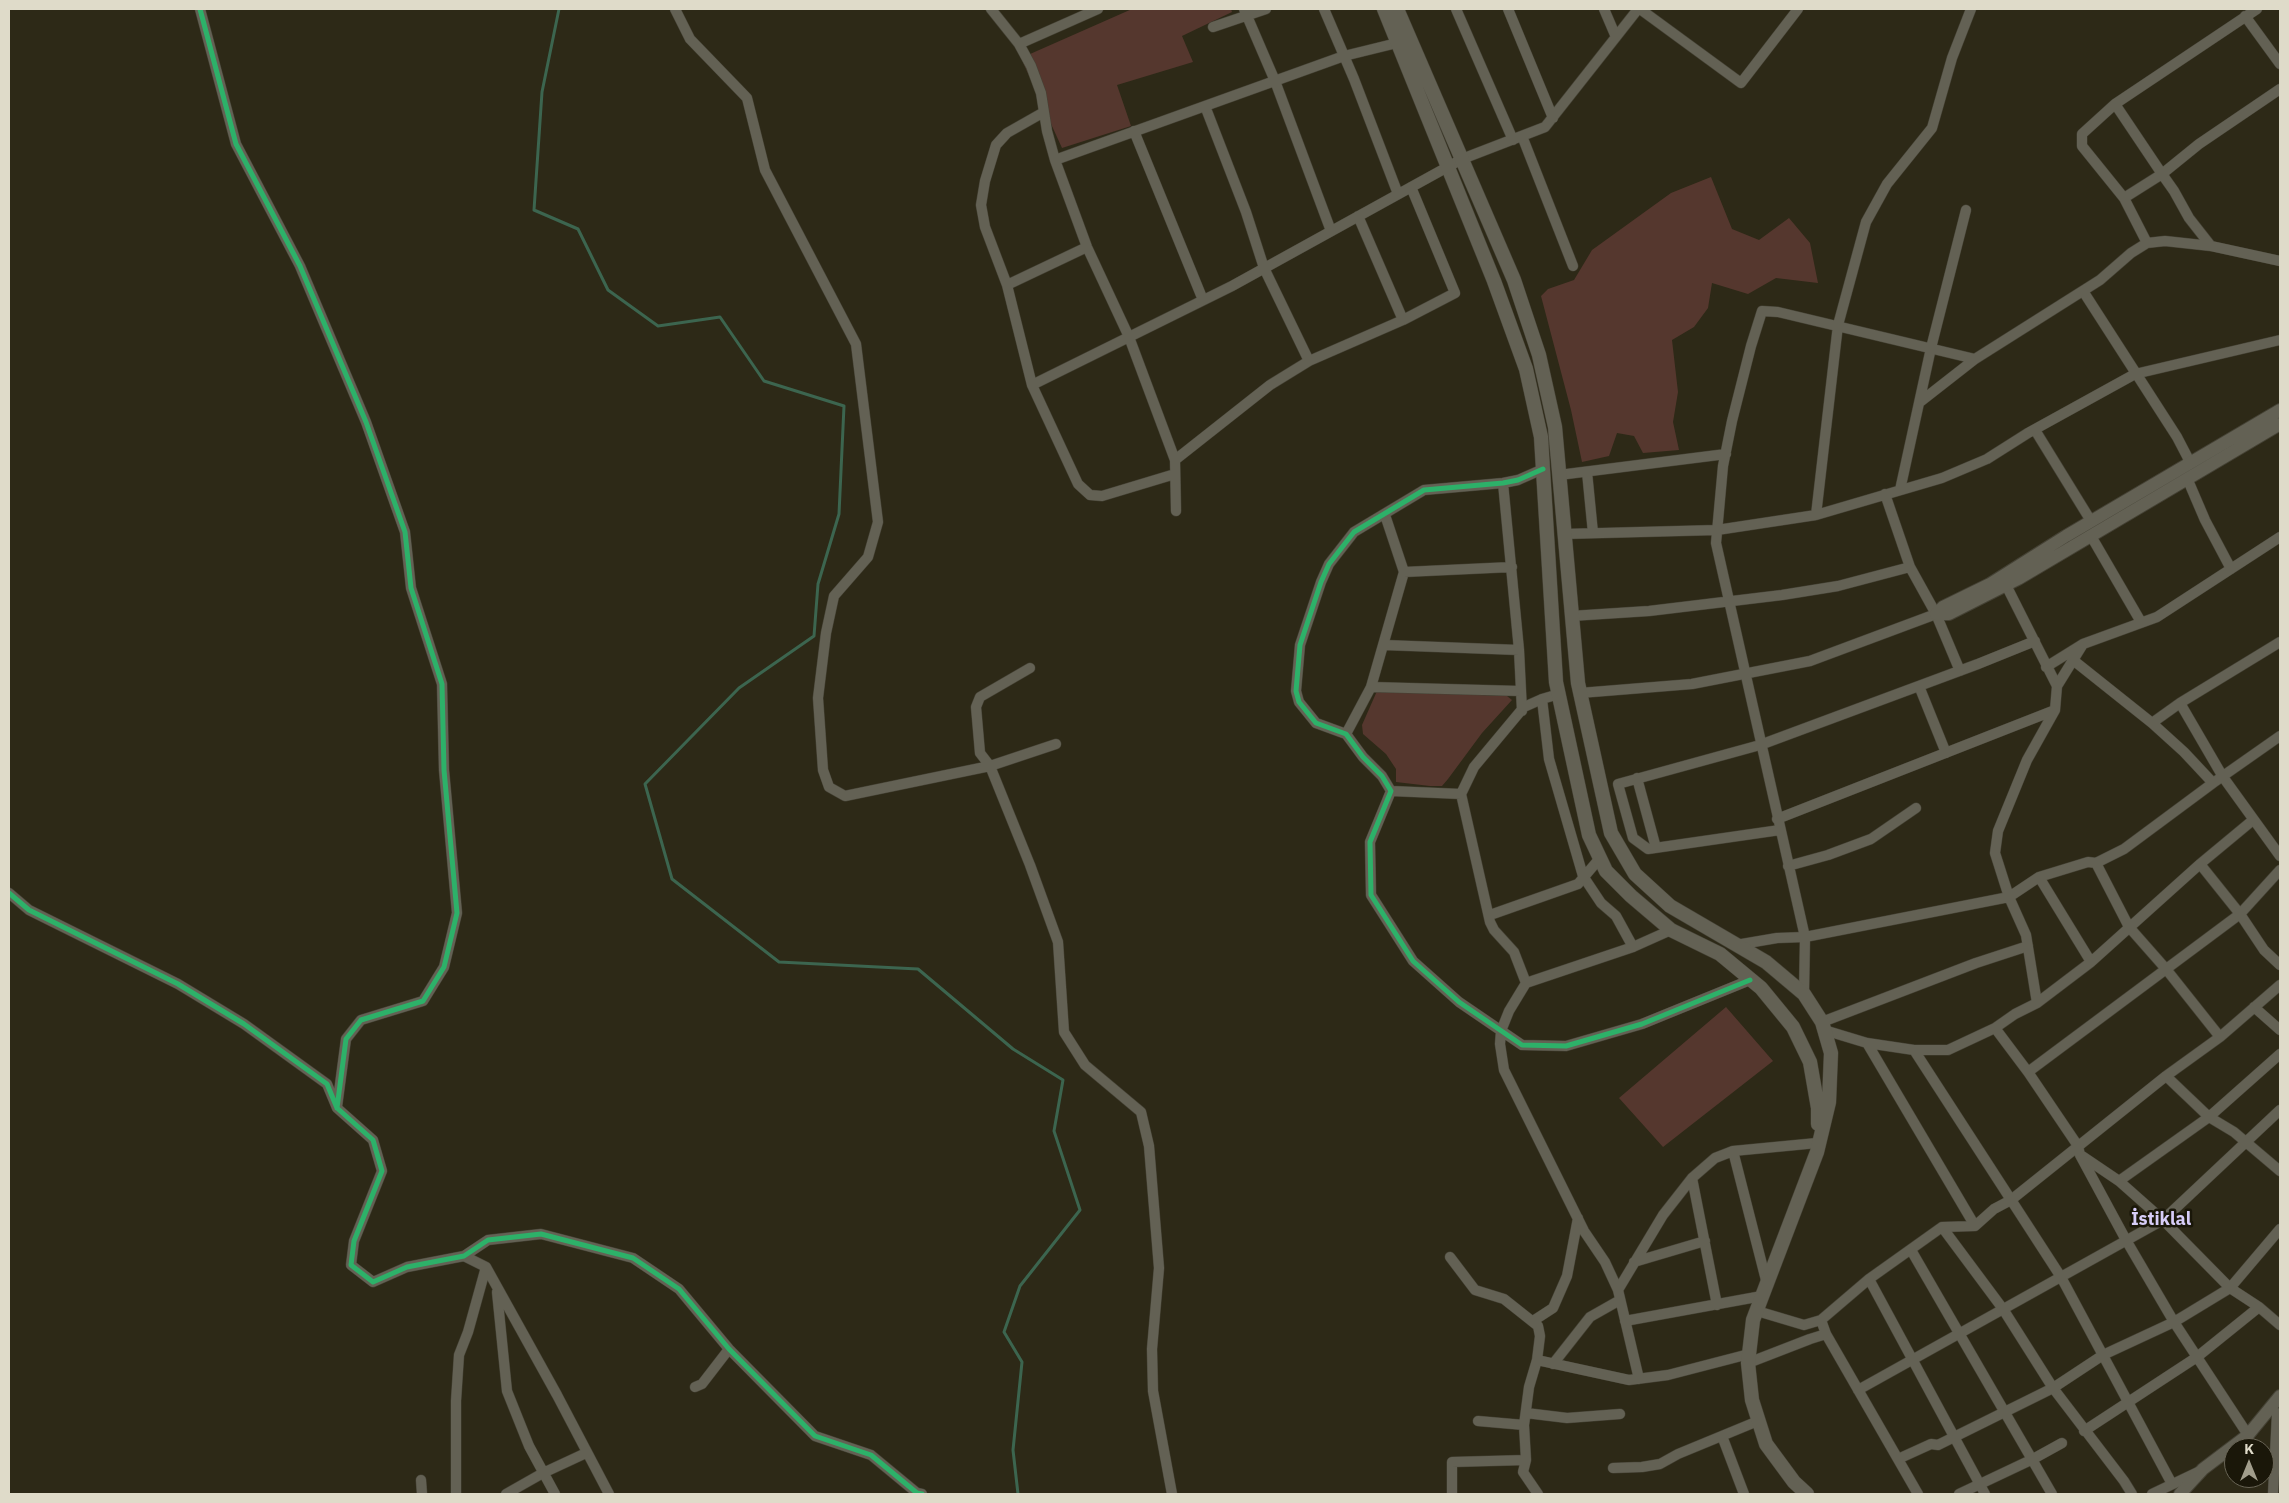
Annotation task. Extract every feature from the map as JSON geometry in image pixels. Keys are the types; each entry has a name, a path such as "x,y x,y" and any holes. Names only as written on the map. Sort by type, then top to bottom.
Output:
{"main road":[{"path":"1384,9 1494,281 1526,369 1541,437 1556,682 1589,835 1606,871 1631,896 1671,930 1720,954 1761,988 1793,1027 1810,1062 1818,1108 1817,1148"},
{"path":"1397,9 1514,280 1539,355 1555,427 1571,616 1580,693 1611,833 1635,874 1670,906 1766,962 1804,994 1823,1026 1831,1054 1829,1102 1817,1148 1753,1320 1749,1359 1752,1400 1766,1444 1794,1482 1807,1494"}],"street":[{"path":"200,9 236,144 304,276 366,422 405,532 411,588 442,684 444,770 457,913 444,967 423,1001 361,1020 346,1039 337,1108"},
{"path":"675,9 690,39 747,98 765,170 856,344 878,522 868,557 834,596 826,633 818,698 823,770 830,787 845,796 990,766 1056,744"},
{"path":"991,9 1019,44 1031,66 1041,93 1055,160 1087,247 1129,337 1175,460 1176,511"},
{"path":"1019,44 1085,11 1098,9"},
{"path":"1212,27 1245,12 1266,9"},
{"path":"1324,9 1398,194"},
{"path":"1456,9 1518,138 1574,266"},
{"path":"1508,9 1553,118"},
{"path":"1604,9 1616,37"},
{"path":"1032,385 1264,268 1462,159 1545,127 1639,9 1740,83 1798,9"},
{"path":"1816,515 1838,325 1866,222 1887,184 1932,128 1952,58 1971,9"},
{"path":"2147,243 2124,198 2082,146 2082,134 2116,104 2257,9"},
{"path":"1245,12 1275,81 1331,231"},
{"path":"2244,16 2280,64"},
{"path":"1055,160 1344,56 1397,43"},
{"path":"2124,198 2162,174 2199,144 2280,89"},
{"path":"2116,104 2174,191 2189,218 2211,246"},
{"path":"1205,106 1246,212 1264,268 1309,361"},
{"path":"1044,112 1007,133 996,145 985,181 981,205 985,226 1007,285 1032,385 1078,484 1090,495 1102,496 1175,474"},
{"path":"1134,131 1203,300"},
{"path":"1175,460 1270,385 1309,361 1403,320 1456,294 1411,187"},
{"path":"1900,490 1931,348 1966,210"},
{"path":"1358,216 1403,320"},
{"path":"1920,402 1975,359 2083,291 2147,243 2165,240 2211,246 2280,261"},
{"path":"1007,285 1087,247"},
{"path":"2083,291 2177,437 2190,462"},
{"path":"1804,994 1805,937 1760,745 1716,543 1726,454 1744,374 1762,311 1778,312 1838,325 1975,359"},
{"path":"1564,534 1717,530 1816,515 1942,478 1988,459 2035,430 2136,374 2280,340"},
{"path":"1936,614 1943,607 1990,584 2091,520 2280,410"},
{"path":"1580,693 1692,684 1810,661 1936,614 1949,614 2006,585 2280,424"},
{"path":"2035,430 2091,520"},
{"path":"1559,475 1726,454"},
{"path":"1391,791 1382,776 1363,757 1346,734 1316,723 1300,702 1296,691 1300,645 1313,602 1329,564 1354,532 1424,490 1502,483 1518,480 1543,470"},
{"path":"1588,472 1593,533"},
{"path":"2187,478 2205,520 2231,569"},
{"path":"1502,483 1512,567 1522,711"},
{"path":"1885,494 1910,567 1936,614 1960,671"},
{"path":"1346,734 1372,687 1404,572 1385,515"},
{"path":"2091,536 2141,622"},
{"path":"2046,667 2083,644 2157,617 2280,537"},
{"path":"1404,572 1512,567"},
{"path":"1571,616 1649,611 1728,602 1838,586 1910,567"},
{"path":"2006,585 2057,686"},
{"path":"1780,830 1648,849 1633,838 1618,784 1760,745 1960,671 2035,641"},
{"path":"2152,723 2180,703 2280,642"},
{"path":"2037,1003 2026,935 2010,897 1995,853 1998,831 2027,760 2055,710 2057,686 2083,644"},
{"path":"1384,645 1518,650"},
{"path":"2073,660 2152,723 2218,780 2253,820 2280,856"},
{"path":"1030,668 980,697 976,707 980,753 990,766 1030,865 1058,942 1064,1032 1085,1065 1141,1112 1149,1146 1159,1268 1152,1349 1153,1391 1172,1494"},
{"path":"1919,686 1946,753"},
{"path":"1372,687 1520,691"},
{"path":"1526,983 1514,952 1494,930 1490,922 1490,915 1461,794 1474,767 1522,711 1542,699 1559,694"},
{"path":"1542,699 1550,759 1583,876 1601,903 1616,916 1633,947"},
{"path":"2180,703 2218,780"},
{"path":"1777,819 2055,710"},
{"path":"1736,945 1777,938 1805,937 2010,897 2039,877 2088,862 2096,863 2124,850 2280,736"},
{"path":"1637,778 1656,848"},
{"path":"1391,791 1461,794"},
{"path":"1391,791 1370,842 1370,896 1412,961 1459,1002 1522,1044 1566,1046 1642,1024 1750,980"},
{"path":"1788,866 1828,855 1871,839 1916,808"},
{"path":"1823,1026 1867,1044 1914,1050 1948,1050 1995,1028 2015,1014 2037,1003 2091,962 2200,864 2253,820"},
{"path":"1490,915 1578,884 1600,858"},
{"path":"2096,863 2129,927 2166,969 2220,1037"},
{"path":"2200,864 2240,914 2264,950 2280,965"},
{"path":"2028,1072 2240,914 2280,870"},
{"path":"2039,877 2091,962"},
{"path":"9,893 29,910 178,984 244,1024 327,1084 337,1108 373,1140 382,1171 354,1241 351,1265 373,1282 408,1267 464,1256 488,1240 541,1234 633,1258 679,1289 729,1349 815,1436 871,1455 917,1493 922,1494"},
{"path":"1639,1379 1619,1295 1605,1262 1578,1218 1504,1070 1500,1044 1501,1031 1509,1011 1526,983 1633,947 1671,930"},
{"path":"1823,1026 1958,969 2028,946"},
{"path":"1757,1311 1804,1325 1821,1320 1869,1279 1942,1227 1975,1226 1994,1209 2011,1200 2079,1151 2166,1076 2220,1037 2280,984"},
{"path":"2254,1007 2280,1030"},
{"path":"1995,1028 2028,1072 2079,1151 2126,1240 2174,1322 2248,1435"},
{"path":"1867,1044 1975,1226"},
{"path":"1914,1050 2061,1277 2176,1489"},
{"path":"2119,1181 2209,1117 2280,1054"},
{"path":"2166,1076 2209,1117 2234,1132 2280,1170"},
{"path":"1858,1390 2163,1220 2280,1110"},
{"path":"1553,1364 1590,1317 1619,1295 1634,1262 1663,1215 1692,1178 1715,1158 1732,1151 1817,1148"},
{"path":"1625,1320 1717,1305 1765,1290 1732,1151"},
{"path":"2079,1151 2119,1181 2163,1220 2230,1288 2259,1307 2280,1325"},
{"path":"1692,1178 1717,1305"},
{"path":"1532,1321 1553,1308 1567,1276 1578,1218"},
{"path":"1942,1227 2003,1309 2052,1388 2132,1494"},
{"path":"1898,1459 1931,1444 1938,1445 1954,1435 2052,1388 2102,1355 2174,1322 2230,1288 2280,1229"},
{"path":"1634,1262 1705,1241"},
{"path":"1911,1250 2052,1494"},
{"path":"464,1256 486,1267 609,1494"},
{"path":"1450,1257 1475,1290 1504,1299 1538,1326 1540,1336 1537,1360 1529,1387 1524,1425 1526,1460 1523,1472 1538,1494"},
{"path":"456,1494 456,1402 459,1355 470,1325 486,1267"},
{"path":"1869,1279 1985,1494"},
{"path":"497,1287 507,1391 529,1446 555,1494"},
{"path":"2084,1431 2197,1356 2259,1307"},
{"path":"1821,1320 1826,1334 1918,1494"},
{"path":"1537,1360 1629,1380 1668,1375 1749,1359 1826,1334"},
{"path":"695,1387 702,1384 729,1349"},
{"path":"2152,1494 2176,1489 2248,1435 2278,1406"},
{"path":"2273,1494 2278,1406"},
{"path":"1526,1413 1567,1418 1620,1414"},
{"path":"1478,1421 1524,1425"},
{"path":"1613,1468 1660,1464 1678,1454 1758,1421"},
{"path":"1722,1436 1744,1494"},
{"path":"1959,1494 2033,1460 2062,1443"},
{"path":"506,1494 543,1473 586,1453"},
{"path":"1452,1494 1452,1462 1526,1460"},
{"path":"421,1480 422,1494"}],"shaded area":[{"path":"1132,9 1231,9 1232,12 1182,36 1193,62 1117,85 1131,126 1062,148 1021,58"},
{"path":"1711,177 1732,229 1759,240 1789,218 1810,243 1818,283 1776,278 1748,294 1712,283 1708,308 1694,327 1672,340 1678,392 1673,422 1679,450 1643,453 1634,436 1617,433 1609,456 1582,462 1571,410 1541,296 1548,289 1574,280 1592,250 1671,193"},
{"path":"1377,691 1507,696 1512,700 1482,733 1442,786 1430,786 1396,782 1396,769 1386,754 1363,734 1362,725"},
{"path":"1726,1007 1773,1061 1663,1147 1619,1098"}],"waterway":[{"path":"559,9 542,92 534,210 578,229 608,290 658,326 720,317 764,381 844,406 839,514 818,584 814,636 739,688 645,784 672,879 779,962 918,969 1013,1049 1063,1080 1054,1131 1080,1210 1020,1286 1004,1332 1022,1362 1013,1450 1018,1494"}],"cycle path":[{"path":"200,9 236,144 300,266 366,422 405,532 411,588 442,684 444,770 457,913 444,967 423,1001 361,1020 346,1039 337,1108"},
{"path":"1543,469 1518,480 1503,483 1424,490 1354,532 1329,564 1321,582 1300,645 1296,691 1299,702 1316,723 1346,734 1363,757 1382,776 1391,791 1370,842 1371,895 1413,961 1459,1002 1522,1045 1566,1046 1642,1024 1750,980"},
{"path":"9,893 29,910 178,984 244,1024 327,1084 337,1108 373,1140 382,1171 354,1241 351,1265 373,1282 407,1267 464,1256 488,1240 541,1234 633,1258 679,1289 729,1349 815,1436 871,1455 917,1493 922,1494"}],"district":[{"name":"İstiklal","path":"2161,1220"}]}
